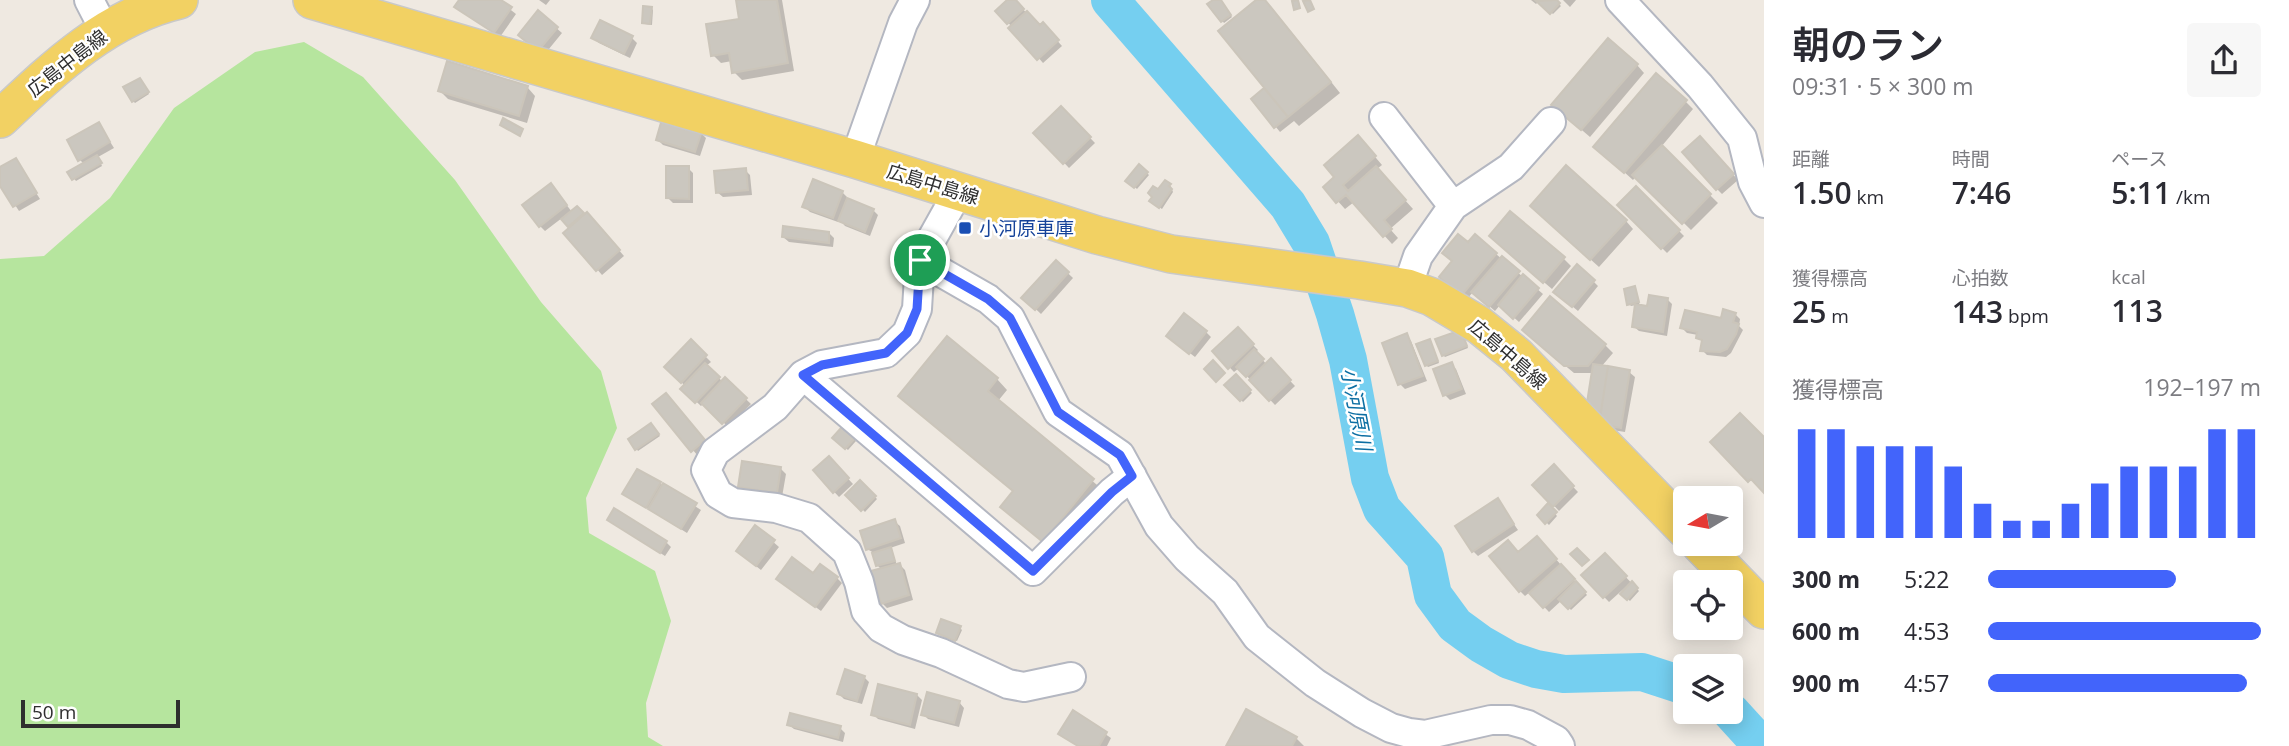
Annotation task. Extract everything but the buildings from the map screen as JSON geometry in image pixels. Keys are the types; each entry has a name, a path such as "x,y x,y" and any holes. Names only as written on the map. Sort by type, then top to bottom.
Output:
{"main road":[{"name":"広島中島線","path":"0,119 48,74 97,15 139,13 179,0"},
{"name":"広島中島線","path":"312,0 855,159 1097,235 1171,254 1359,280 1407,288 1432,297 1479,325 1516,355 1673,517"},
{"path":"1712,556 1762,604"}],"street":[{"path":"855,159 903,23 915,0"},
{"path":"1620,0 1700,86 1742,138 1753,182 1764,203"},
{"path":"1384,117 1453,206"},
{"path":"1407,288 1418,256 1453,206 1511,167 1551,122"},
{"path":"958,192 920,260 917,309 907,333 886,353 822,365 803,375 775,407 715,452 706,470 718,494 733,503 776,508 809,518 847,552 859,582 866,611 881,628 903,640 941,653 1008,684 1024,687 1071,677"},
{"path":"920,260 988,299 1010,318 1058,412 1120,455 1159,527 1186,558 1224,592 1256,637 1315,683 1391,728 1425,735 1491,720 1510,720 1528,725 1556,740 1560,746"},
{"path":"803,375 1033,571 1112,492 1132,476"}],"green space":[{"path":"304,42 363,77 455,180 541,302 601,371 617,428 586,498 589,533 655,571 671,621 646,703 648,737 663,746 0,746 0,259 44,256 110,198 174,108 255,52"}],"waterway":[{"name":"小河原川","path":"1110,0 1288,205 1311,243 1348,360 1370,478 1382,509 1425,557 1433,595 1455,625 1509,660 1536,669 1564,674 1642,672 1673,682"},
{"name":"小河原川","path":"1742,724 1762,746"}],"place":[{"name":"小河原車庫","path":"965,228"}],"route":[{"path":"920,260 988,299 1010,318 1058,412 1120,455 1132,476 1112,492 1033,571 803,375 822,365 886,353 907,333 917,309 920,260"}]}
